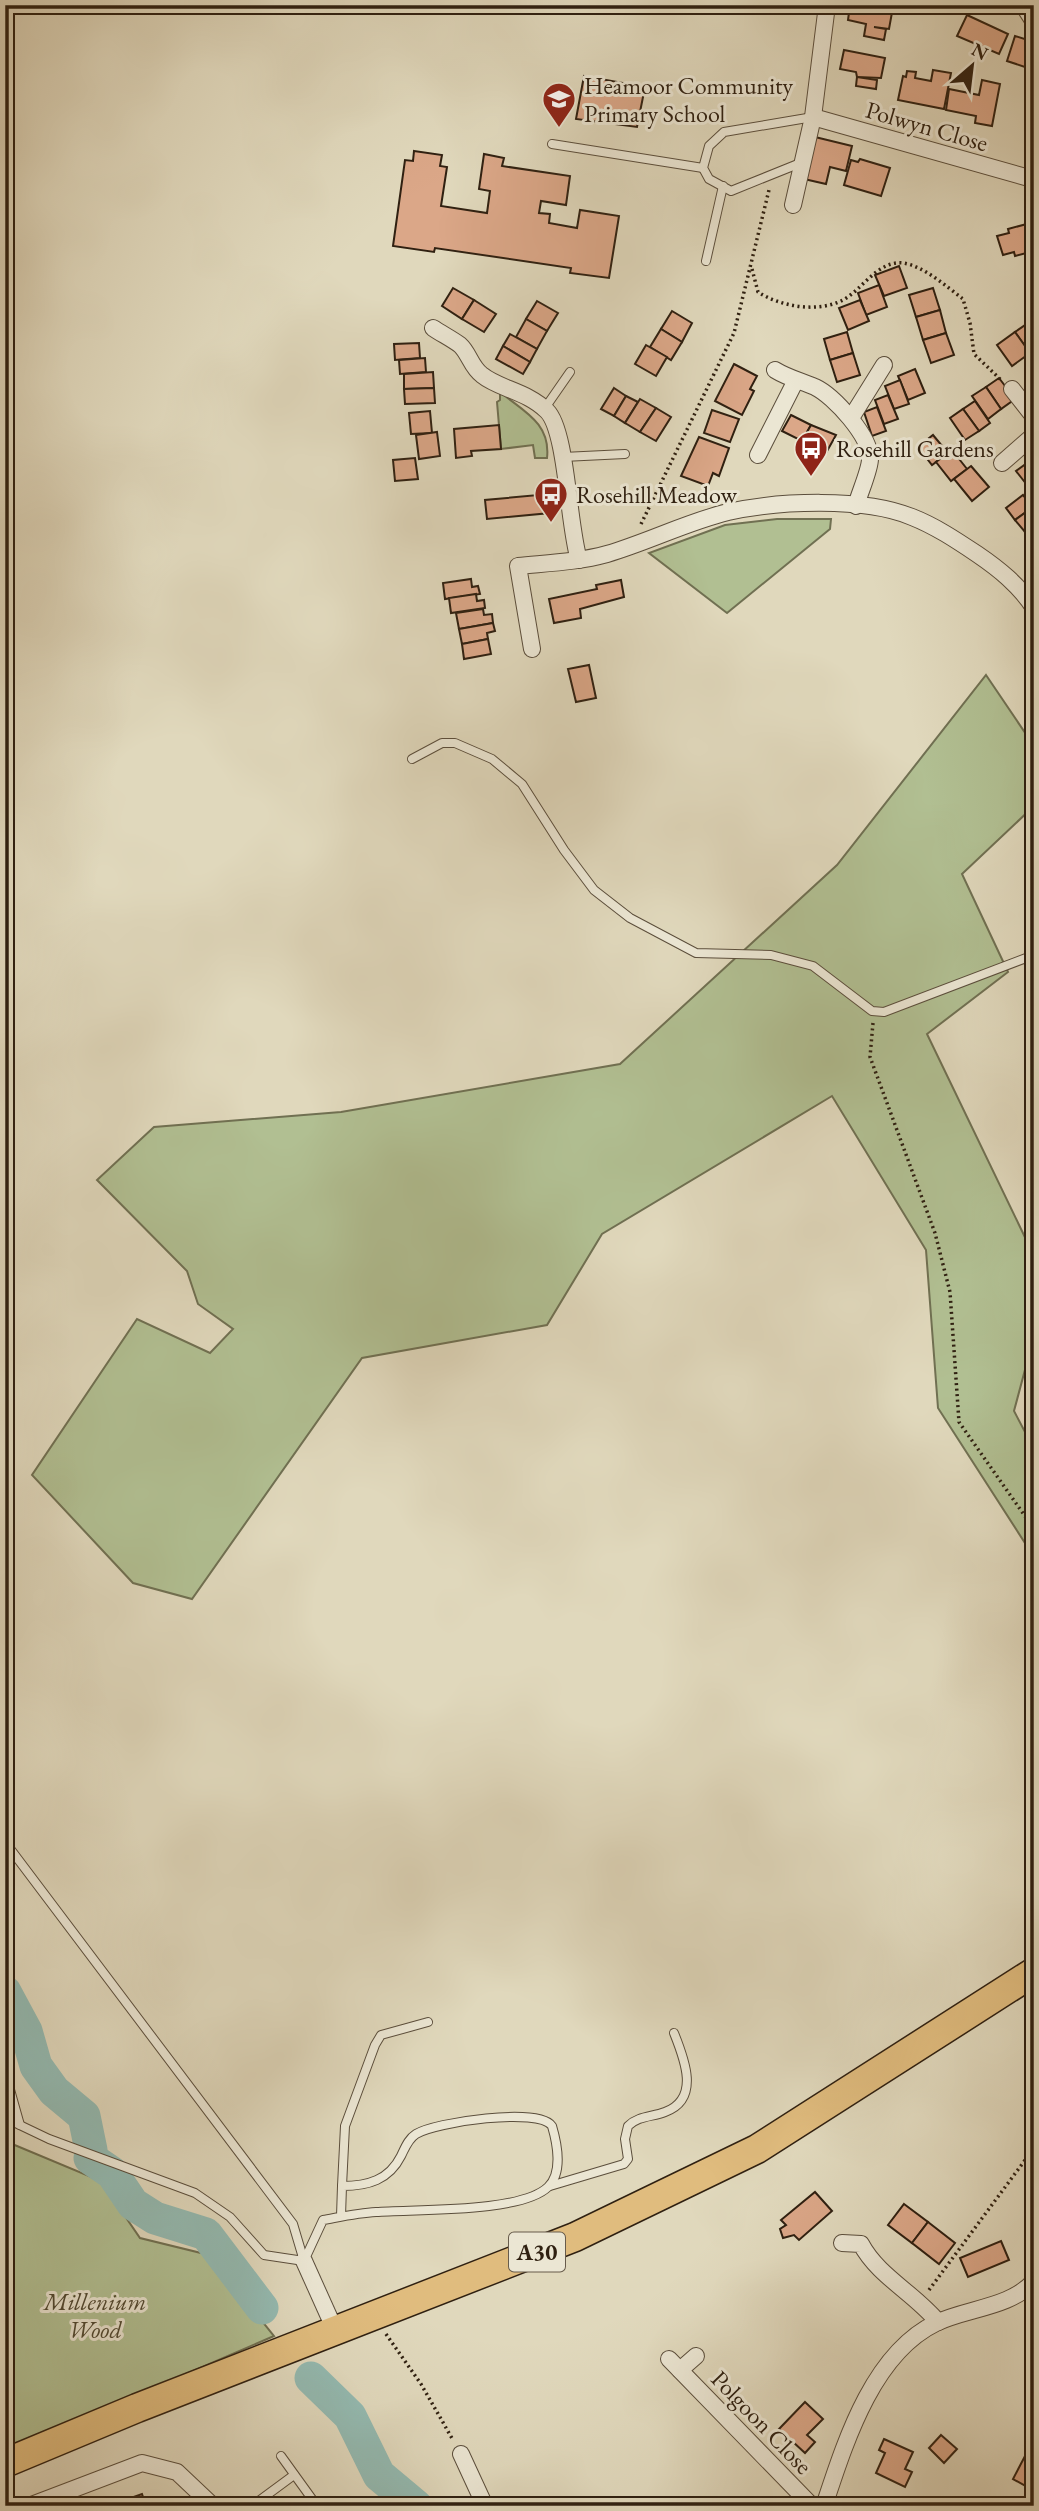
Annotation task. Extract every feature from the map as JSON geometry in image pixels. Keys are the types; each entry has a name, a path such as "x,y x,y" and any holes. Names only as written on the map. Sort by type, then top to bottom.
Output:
{"highway":[{"name":"A30","path":"5,2463 372,2315 575,2237 757,2149 1034,1972"}],"street":[{"path":"793,205 813,117 827,5"},
{"path":"1023,5 1034,22"},
{"name":"Polwyn Close","path":"813,117 1028,178"},
{"path":"433,328 462,347 472,367 484,377 509,386 545,408 557,425 569,521 579,560"},
{"path":"851,418 884,365"},
{"path":"775,370 795,382 817,388 851,418 865,441 870,460 856,506"},
{"path":"758,455 795,382"},
{"path":"1012,389 1034,417"},
{"path":"1002,463 1034,435"},
{"path":"532,649 518,566 579,560 727,512 829,502 911,516 952,537 992,564 1022,590 1034,608"},
{"path":"842,2243 860,2244 870,2262 921,2301 938,2322"},
{"path":"303,2261 335,2330"},
{"path":"824,2506 849,2432 888,2363 910,2338 938,2322 984,2308 1026,2290 1034,2281"},
{"name":"Polgoon Close","path":"696,2356 674,2364 812,2506"},
{"path":"461,2454 485,2506"},
{"path":"29,2506 88,2481 142,2463 177,2473 213,2506"}],"lane":[{"path":"803,162 731,191 709,179 703,169 709,146 724,132 813,117"},
{"path":"552,144 703,169"},
{"path":"706,261 723,186"},
{"path":"545,408 570,372"},
{"path":"563,457 625,454"},
{"path":"412,759 442,744 455,743 492,759 522,784 564,850 594,890 630,918 696,953 771,955 813,966 872,1011 884,1012 1034,955"},
{"path":"5,1842 293,2224 303,2261"},
{"path":"341,2216 345,2126 374,2045 381,2035 428,2022"},
{"path":"303,2261 323,2220 341,2216 503,2204 531,2197 550,2186 624,2164 628,2156 625,2139 628,2126 637,2119 668,2112 678,2103 686,2088 688,2072 674,2033"},
{"path":"5,2039 9,2085 20,2125"},
{"path":"342,2186 363,2186 391,2172 408,2142 421,2131 461,2121 534,2117 544,2118 552,2126 557,2171 550,2186"},
{"path":"5,2118 195,2193 230,2217 264,2255 303,2261"},
{"path":"281,2456 312,2499"},
{"path":"252,2506 294,2475"}],"path":[{"path":"631,545 733,333 752,267 771,176"},
{"path":"752,267 758,292 774,302 796,306 841,301 889,265 903,263 914,267 963,299 970,323 974,354 1012,389"},
{"path":"872,1011 874,1031 870,1057 935,1233 950,1292 959,1422 1034,1529"},
{"path":"921,2301 1034,2148"},
{"path":"372,2315 421,2384 461,2454"}],"green space":[{"path":"500,392 540,427 545,436 547,458 535,458 533,445 501,449 497,402 500,400"},
{"path":"777,519 831,519 830,529 727,613 649,553 725,525"},
{"path":"986,675 1034,746 1034,806 962,874 1008,972 927,1034 1034,1256 1034,1336 1014,1411 1034,1449 1034,1557 938,1408 926,1250 832,1096 602,1234 547,1325 362,1358 192,1599 133,1583 32,1475 137,1319 210,1353 233,1329 198,1304 187,1271 97,1180 154,1127 341,1112 620,1064 837,865"},
{"name":"Millenium Wood","path":"5,2141 101,2181 140,2238 209,2255 274,2336 5,2452"}],"building":[{"path":"850,5 893,7 889,29 874,27 886,29 884,40 864,36 866,24 848,20"},
{"path":"967,15 1008,34 999,54 957,36"},
{"path":"1015,36 1031,41 1034,70 1007,61"},
{"path":"844,50 885,58 881,78 857,77 856,72 840,69"},
{"path":"933,70 951,73 944,109 898,100 903,76 906,77 907,71 916,72 915,78 931,81"},
{"path":"584,76 645,87 637,127 576,119"},
{"path":"857,77 877,80 876,89 856,86"},
{"path":"982,80 1000,84 992,126 975,123 976,116 946,110 949,89 979,95"},
{"path":"815,137 852,146 846,171 830,167 826,184 804,179"},
{"path":"414,151 442,155 440,166 447,167 441,206 487,213 490,191 479,189 484,154 504,158 502,166 570,176 566,205 541,201 539,213 550,214 549,223 577,228 580,210 619,216 609,278 570,273 571,268 435,248 434,252 393,246 405,160 413,161"},
{"path":"860,159 890,168 881,196 844,185 851,160 858,162"},
{"path":"1034,222 1034,251 1015,256 1014,252 1003,255 997,236 1009,233 1008,229"},
{"path":"899,266 907,288 884,296 875,275"},
{"path":"879,285 887,307 866,315 858,293"},
{"path":"453,288 474,300 462,319 442,306"},
{"path":"933,288 940,310 916,317 909,295"},
{"path":"474,300 496,314 484,332 462,319"},
{"path":"860,300 869,321 848,330 839,308"},
{"path":"537,301 558,313 547,331 526,319"},
{"path":"940,310 946,333 923,340 916,317"},
{"path":"672,311 692,323 682,342 661,329"},
{"path":"526,319 547,331 537,349 516,337"},
{"path":"1034,319 1034,351 1030,353 1015,332"},
{"path":"661,329 682,342 671,360 650,347"},
{"path":"847,332 853,353 830,360 824,339"},
{"path":"1015,332 1030,353 1012,366 997,345"},
{"path":"946,333 954,355 931,363 923,340"},
{"path":"510,334 537,349 530,362 503,346"},
{"path":"419,343 420,358 395,360 394,344"},
{"path":"646,345 667,357 656,376 635,364"},
{"path":"503,346 530,362 523,374 496,359"},
{"path":"853,353 860,375 837,382 830,360"},
{"path":"425,358 426,372 400,374 399,360"},
{"path":"734,364 757,376 750,389 754,391 742,415 715,401"},
{"path":"915,369 925,393 908,400 898,376"},
{"path":"433,372 434,388 404,389 404,374"},
{"path":"999,378 1015,399 1001,409 986,387"},
{"path":"900,380 909,404 894,409 885,386"},
{"path":"986,387 1001,409 988,419 972,396"},
{"path":"434,388 435,403 405,404 404,389"},
{"path":"614,388 626,396 614,416 601,409"},
{"path":"888,395 898,419 884,424 875,400"},
{"path":"626,396 638,402 625,423 614,416"},
{"path":"640,399 656,408 640,432 625,423"},
{"path":"975,401 990,423 979,431 963,409"},
{"path":"877,407 886,431 872,436 864,412"},
{"path":"656,408 671,417 656,441 640,432"},
{"path":"963,409 979,431 965,440 950,418"},
{"path":"712,410 739,419 730,442 704,433"},
{"path":"430,411 432,433 411,434 409,413"},
{"path":"791,415 811,425 802,441 782,431"},
{"path":"499,425 501,449 471,451 472,456 456,458 454,429"},
{"path":"811,425 836,435 826,453 802,441"},
{"path":"437,432 440,456 419,459 416,435"},
{"path":"933,435 948,453 932,465 918,447"},
{"path":"699,437 729,448 719,476 713,473 708,486 681,476"},
{"path":"952,450 967,469 951,481 936,462"},
{"path":"415,458 418,479 395,481 393,460"},
{"path":"1034,458 1034,487 1031,490 1016,471"},
{"path":"971,466 989,487 972,501 954,479"},
{"path":"549,494 550,513 487,519 485,500"},
{"path":"1023,495 1033,507 1015,520 1006,508"},
{"path":"1033,507 1034,526 1025,532 1015,520"},
{"path":"1034,526 1034,544 1025,532"},
{"path":"471,579 472,587 478,586 480,594 445,599 443,583"},
{"path":"621,580 624,597 580,609 581,618 554,623 549,599 597,589 596,585"},
{"path":"476,594 477,601 484,600 485,608 451,613 449,598"},
{"path":"483,609 484,615 492,614 493,623 459,629 456,613"},
{"path":"493,623 495,631 487,633 488,639 462,644 459,629"},
{"path":"488,639 491,654 464,659 462,644"},
{"path":"589,665 596,698 576,702 568,669"},
{"path":"815,2192 832,2211 799,2240 794,2235 783,2238 780,2229 786,2225 781,2220"},
{"path":"904,2204 928,2222 912,2243 888,2225"},
{"path":"928,2222 955,2243 939,2264 912,2243"},
{"path":"1001,2241 1009,2260 968,2277 960,2258"},
{"path":"805,2402 823,2419 807,2435 815,2442 805,2453 779,2429"},
{"path":"941,2435 957,2449 944,2463 929,2448"},
{"path":"884,2439 913,2452 905,2469 912,2472 905,2487 876,2473 885,2453 879,2450"},
{"path":"1025,2456 1034,2460 1034,2495 1027,2492 1029,2488 1013,2479"},
{"path":"142,2494 146,2506 108,2506"}],"waterway":[{"path":"5,1992 26,2031 36,2066 54,2091 84,2116 91,2150"},
{"path":"90,2158 112,2173 133,2204 155,2218 206,2234 262,2308"},
{"path":"311,2378 350,2416 379,2475 416,2506"}],"place":[{"name":"Heamoor Community Primary School","path":"559,129"},
{"name":"Rosehill Gardens","path":"811,478"},
{"name":"Rosehill Meadow","path":"551,524"}]}
